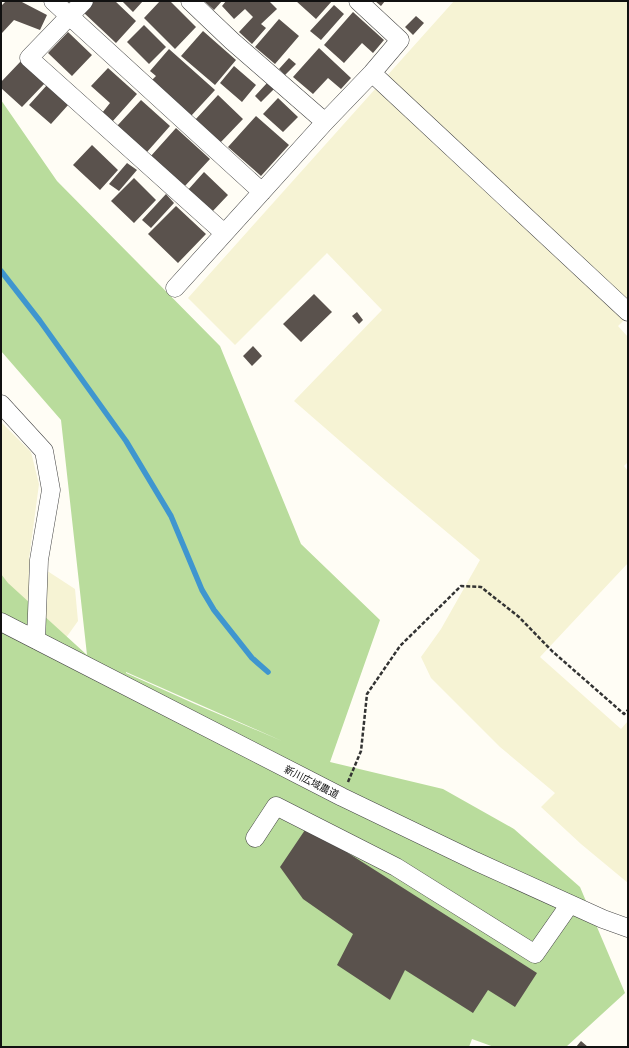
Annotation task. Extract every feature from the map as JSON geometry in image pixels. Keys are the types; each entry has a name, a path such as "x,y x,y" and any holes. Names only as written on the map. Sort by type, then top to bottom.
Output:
{"street":[{"path":"53,1 262,192"},
{"path":"84,1 29,58 224,233"},
{"path":"190,1 232,41 325,122"},
{"path":"175,288 325,122 372,73 400,40 358,1"},
{"path":"372,73 628,312"},
{"path":"1,404 44,451 51,490 39,560 36,640"},
{"name":"新川広域農道","path":"1,622 342,797 475,861 603,919 628,928"},
{"path":"255,838 276,806 396,867 535,954 570,904"}],"path":[{"path":"342,797 361,752 367,694 400,646 461,586 481,587 519,617 552,651 624,714 628,710"}],"shaded area":[{"path":"454,1 628,1 628,316 618,326 628,337 628,462 624,466 628,471 628,563 540,657 621,729 628,721 628,883 581,844 541,807 555,793 500,747 431,678 421,657 441,629 480,560 294,401 382,310 327,253 235,345 188,298"},
{"path":"1,422 31,452 39,484 29,559 75,589 78,621 63,642 1,596"}],"green space":[{"path":"1,100 57,181 220,346 301,544 380,620 330,762 443,789 514,829 580,887 625,993 566,1047 494,1047 472,1039 469,1047 1,1047 1,574 8,583 87,655 61,420 1,351","holes":["126,672 282,741 195,704"]}],"building":[{"path":"6,1 20,1 47,15 40,30 14,20 2,33 1,6"},
{"path":"94,1 115,1 136,21 116,43 83,12"},
{"path":"122,1 143,1 133,12"},
{"path":"160,1 170,1 196,27 175,49 144,18"},
{"path":"204,1 222,1 214,10"},
{"path":"226,1 269,1 277,9 261,24 266,28 252,44 239,32 253,17 245,9 234,19 222,6"},
{"path":"296,1 332,1 316,19"},
{"path":"375,1 385,1 381,6"},
{"path":"334,5 344,14 321,40 310,31"},
{"path":"353,12 384,40 373,53 362,43 344,63 324,45"},
{"path":"416,16 424,23 413,35 405,27"},
{"path":"279,19 299,36 275,64 255,47"},
{"path":"144,25 166,47 149,64 127,42"},
{"path":"203,31 236,60 215,85 181,56"},
{"path":"68,32 92,55 72,76 48,53"},
{"path":"319,48 351,78 341,89 328,78 313,94 293,77"},
{"path":"169,49 215,90 191,116 152,80 156,76 150,71"},
{"path":"289,58 296,64 285,75 279,69"},
{"path":"21,61 45,83 22,107 1,88 1,82"},
{"path":"234,66 256,85 242,102 220,83"},
{"path":"108,68 137,94 112,122 102,113 110,103 91,86"},
{"path":"267,83 274,89 261,102 255,96"},
{"path":"47,85 69,104 51,124 29,105"},
{"path":"218,95 243,119 220,143 195,120"},
{"path":"278,98 298,117 283,132 263,114"},
{"path":"141,100 170,126 147,152 117,126"},
{"path":"256,116 289,145 261,176 228,147"},
{"path":"176,128 210,159 184,187 150,157"},
{"path":"92,145 118,170 100,190 73,165"},
{"path":"127,163 137,170 119,191 109,184"},
{"path":"204,172 228,195 211,213 187,191"},
{"path":"134,178 156,200 134,223 111,201"},
{"path":"166,194 174,203 151,228 142,220"},
{"path":"176,206 206,234 178,263 148,234"},
{"path":"314,294 332,312 301,342 283,324"},
{"path":"357,312 363,320 359,324 352,316"},
{"path":"253,346 262,356 252,366 243,356"},
{"path":"307,827 537,973 515,1007 488,990 473,1013 405,970 390,1000 337,965 353,934 303,899 280,867"},
{"path":"581,1041 588,1047 576,1047"}],"waterway":[{"path":"1,271 40,321 126,441 171,516 202,590 214,610 252,658 268,672"}]}
